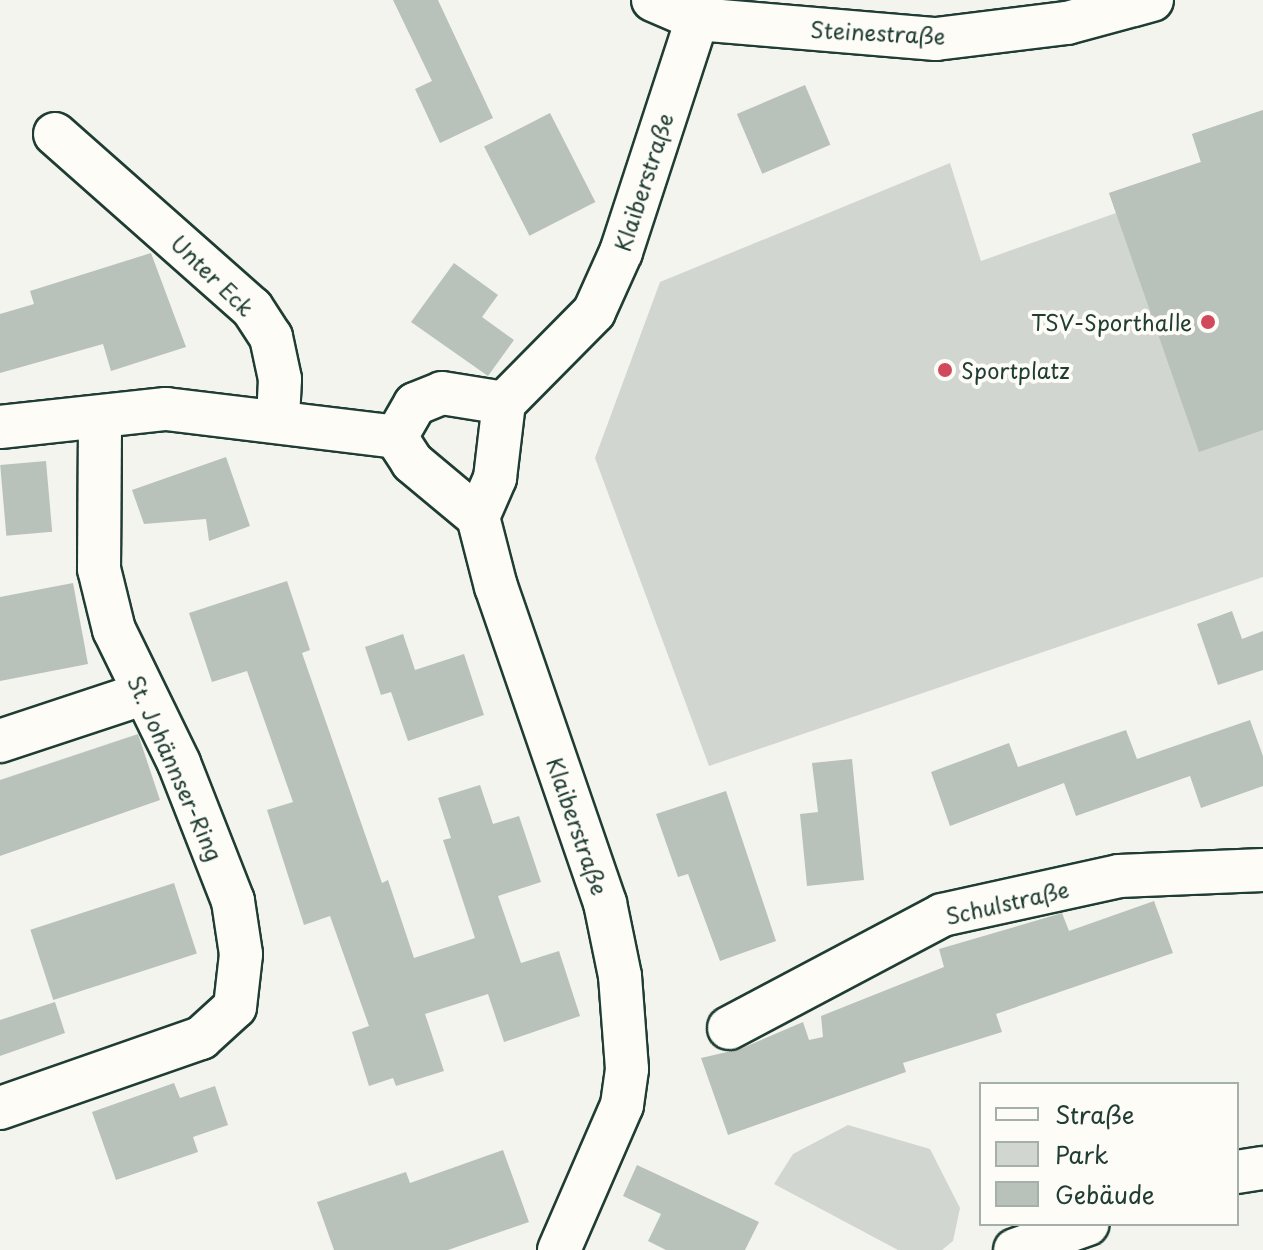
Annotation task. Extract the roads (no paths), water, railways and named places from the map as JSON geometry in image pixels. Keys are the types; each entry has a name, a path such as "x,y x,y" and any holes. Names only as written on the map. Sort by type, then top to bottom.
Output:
{"street":[{"name":"Steinestraße","path":"653,0 697,19 936,39 1067,23 1152,0"},
{"name":"Klaiberstraße","path":"504,403 594,312 621,252 697,19"},
{"name":"Unter Eck","path":"55,134 252,308 271,337 280,379 278,419"},
{"path":"0,427 166,409 278,419 396,437 412,462 478,517 495,478 504,403 442,393 415,404 396,437"},
{"name":"St. Johännser-Ring","path":"0,1108 201,1038 235,1007 241,954 233,901 179,763 142,694 114,630 99,569 100,417"},
{"name":"Klaiberstraße","path":"478,517 496,587 605,903 620,976 627,1069 622,1105 559,1250"},
{"path":"0,741 142,694"},
{"name":"Schulstraße","path":"729,1028 942,915 1119,876 1263,870"},
{"path":"1239,1172 1263,1168"},
{"path":"1015,1250 1082,1226"}],"place":[{"name":"TSV-Sporthalle","path":"1208,322"},
{"name":"Sportplatz","path":"945,370"}]}
